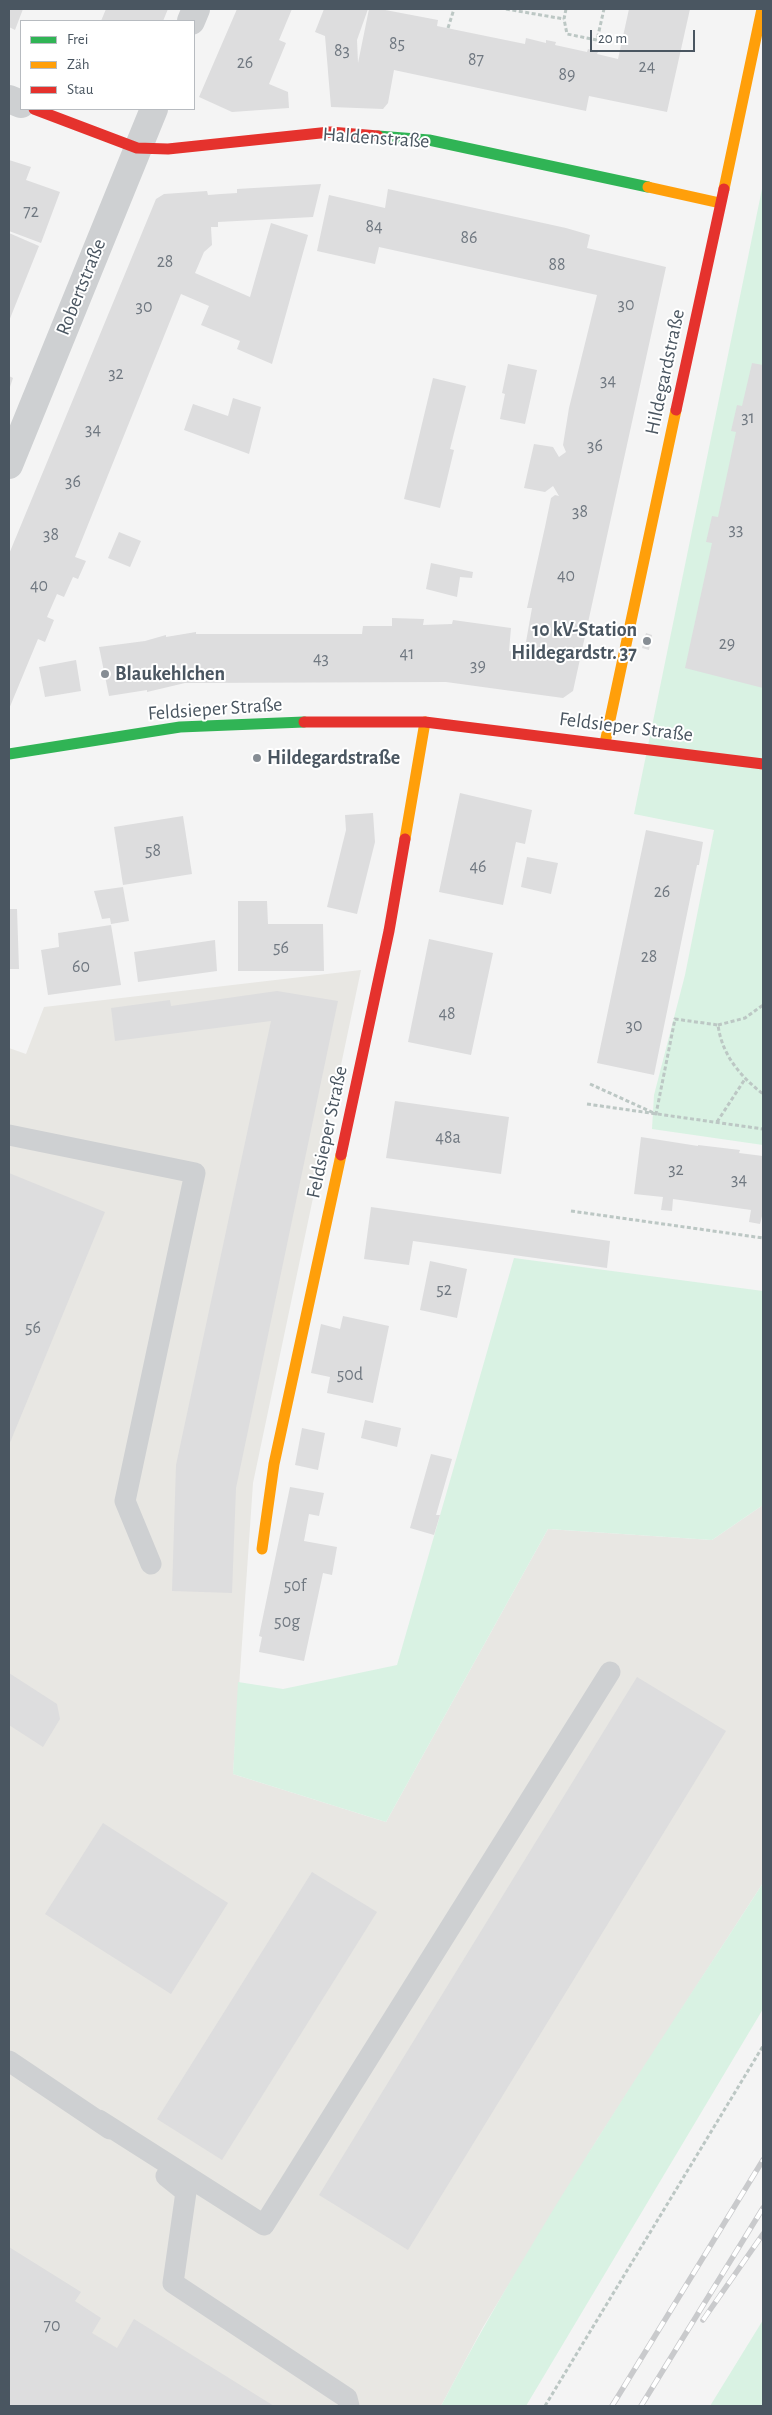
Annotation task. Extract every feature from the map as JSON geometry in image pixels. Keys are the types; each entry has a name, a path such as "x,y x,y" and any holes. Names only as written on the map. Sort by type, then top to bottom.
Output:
{"street":[{"name":"Hildegardstraße","path":"605,743 762,9"},
{"name":"Haldenstraße","path":"37,110 137,148 168,150 330,132 429,140 720,203"},
{"name":"Robertstraße","path":"9,465 154,110"},
{"name":"Feldsieper Straße","path":"9,754 180,727 333,721 425,722 763,764"},
{"name":"Feldsieper Straße","path":"262,1549 274,1464 389,931 425,722"}],"lane":[{"path":"9,1135 195,1174 125,1501 151,1564"},
{"path":"9,2061 264,2226 610,1672"},
{"path":"99,2120 186,2192 173,2283 347,2398 348,2406"}],"path":[{"path":"448,28 454,9"},
{"path":"506,9 564,19"},
{"path":"566,9 564,19 567,34 597,40 604,9"},
{"path":"656,1114 675,1019 718,1026 745,1018 763,1005"},
{"path":"718,1026 726,1055 745,1080 763,1094"},
{"path":"717,1122 745,1080"},
{"path":"590,1084 656,1114"},
{"path":"587,1104 763,1129"},
{"path":"571,1212 763,1238"},
{"path":"545,2406 763,2046"}],"shaded area":[{"path":"361,970 253,1483 233,1774 386,1822 548,1529 712,1540 763,1505 763,1883 597,2140 483,2327 441,2406 9,2406 9,1048 26,1054 44,1007"}],"green space":[{"path":"763,184 763,1145 652,1129 654,1095 685,975 714,830 634,814"},
{"path":"514,1258 763,1291 763,1505 712,1540 548,1529 386,1822 233,1774 238,1682 283,1689 397,1665"},
{"path":"763,1883 763,2009 526,2406 441,2406 555,2206"},
{"path":"763,2320 763,2406 710,2406"}],"building":[{"path":"9,9 23,9 15,30 9,27"},
{"path":"106,9 168,9 163,20 101,20"},
{"path":"237,9 292,9 279,40 286,43 269,84 288,92 289,108 232,112 199,97"},
{"path":"324,9 368,9 357,40 358,63 369,9 380,9 438,20 437,26 525,44 526,38 546,43 546,40 556,42 555,45 587,52 588,49 598,52 597,54 618,59 629,9 690,9 667,112 589,96 586,111 394,70 388,103 383,109 331,107 325,36 315,32"},
{"path":"9,160 31,167 26,180 60,192 41,243 9,231"},
{"path":"321,184 313,217 218,222 218,227 211,227 212,245 204,252 195,273 250,297 271,223 308,235 272,364 237,349 240,341 201,325 209,306 181,294 75,557 86,561 78,579 73,577 64,597 57,594 47,617 54,620 45,642 38,639 9,709 9,554 156,199 164,194 207,191 208,195 237,193 237,189"},
{"path":"388,189 566,228 590,235 587,248 666,267 573,691 563,698 446,682 185,683 147,692 147,690 109,696 99,647 145,641 166,635 166,637 196,632 196,634 362,634 363,626 392,626 392,618 424,619 423,625 452,624 453,620 511,628 509,651 524,653 532,608 527,608 551,498 555,495 559,496 553,486 545,492 524,488 534,444 553,447 559,457 566,452 563,445 569,408 597,295 379,247 375,264 317,251 329,195 385,208"},
{"path":"9,233 39,246 9,321"},
{"path":"752,363 763,365 763,688 685,668 712,543 706,542 712,516 718,517 736,432 731,431 737,405 742,406"},
{"path":"508,364 537,370 525,424 500,419 505,394 502,393"},
{"path":"9,376 13,378 9,390"},
{"path":"433,378 466,386 450,449 454,450 440,508 404,499"},
{"path":"233,398 261,407 249,454 184,430 193,404 228,416"},
{"path":"119,532 141,541 130,567 108,558"},
{"path":"431,563 473,572 472,578 460,577 457,597 426,589"},
{"name":"10 kV-Station Hildegardstr. 37","path":"646,633 652,635 649,650 642,648"},
{"path":"76,660 81,691 45,697 39,667"},
{"path":"460,793 532,810 525,844 516,842 503,905 439,892"},
{"path":"373,813 375,842 357,914 327,907 346,830 345,815"},
{"path":"183,816 192,874 123,885 114,827"},
{"path":"646,830 703,842 654,1075 597,1063"},
{"path":"527,857 558,863 551,894 521,887"},
{"path":"123,887 129,921 111,924 110,918 102,919 94,891"},
{"path":"238,901 267,901 268,924 323,924 324,971 238,971"},
{"path":"9,909 17,909 19,969 9,969"},
{"path":"111,925 121,985 48,995 41,950 59,947 58,933"},
{"path":"429,939 493,953 471,1055 408,1042"},
{"path":"215,940 217,971 138,982 134,952"},
{"path":"277,991 338,1001 236,1488 232,1593 172,1591 176,1465 271,1021 115,1041 111,1008 170,1000 171,1006"},
{"path":"395,1101 509,1117 501,1174 386,1158"},
{"path":"641,1137 698,1146 740,1150 739,1153 763,1156 763,1212 760,1224 749,1222 751,1210 673,1199 672,1211 661,1210 663,1197 634,1194"},
{"path":"9,1173 105,1212 9,1445"},
{"path":"371,1207 610,1241 607,1268 413,1241 409,1265 364,1259"},
{"path":"430,1261 467,1269 457,1318 420,1310"},
{"path":"343,1316 389,1326 373,1403 327,1393 330,1377 311,1373 321,1324 340,1329"},
{"path":"365,1420 401,1428 397,1447 361,1438"},
{"path":"302,1428 325,1433 318,1470 295,1465"},
{"path":"431,1454 452,1459 436,1515 440,1515 434,1535 410,1528"},
{"path":"290,1487 324,1493 319,1516 309,1514 304,1541 337,1547 332,1575 323,1573 304,1661 259,1652 262,1637 259,1636"},
{"path":"9,1673 57,1704 60,1719 43,1747 9,1725"},
{"path":"637,1677 726,1731 408,2250 319,2195"},
{"path":"103,1823 228,1903 171,1994 45,1914"},
{"path":"312,1872 377,1912 222,2160 157,2119"},
{"path":"9,2247 81,2292 75,2301 101,2318 92,2333 117,2348 134,2319 274,2406 9,2406"}],"railway":[{"path":"612,2406 763,2160"},
{"path":"641,2406 763,2208"},
{"path":"703,2320 763,2234"}],"traffic: fast":[{"path":"378,136 429,140 648,187"},
{"path":"9,754 180,727 304,722"}],"traffic: slow":[{"path":"724,189 762,9"},
{"path":"648,187 720,203"},
{"path":"605,743 676,410"},
{"path":"405,839 425,722"},
{"path":"262,1549 274,1464 341,1155"}],"traffic: jam":[{"path":"37,110 137,148 168,149 330,132 378,136"},
{"path":"676,410 724,189"},
{"path":"304,722 425,722 763,764"},
{"path":"341,1155 389,931 405,839"}],"place":[{"name":"10 kV-Station Hildegardstr. 37","path":"647,641"},
{"name":"Blaukehlchen","path":"105,674"},
{"name":"Hildegardstraße","path":"257,758"}]}
